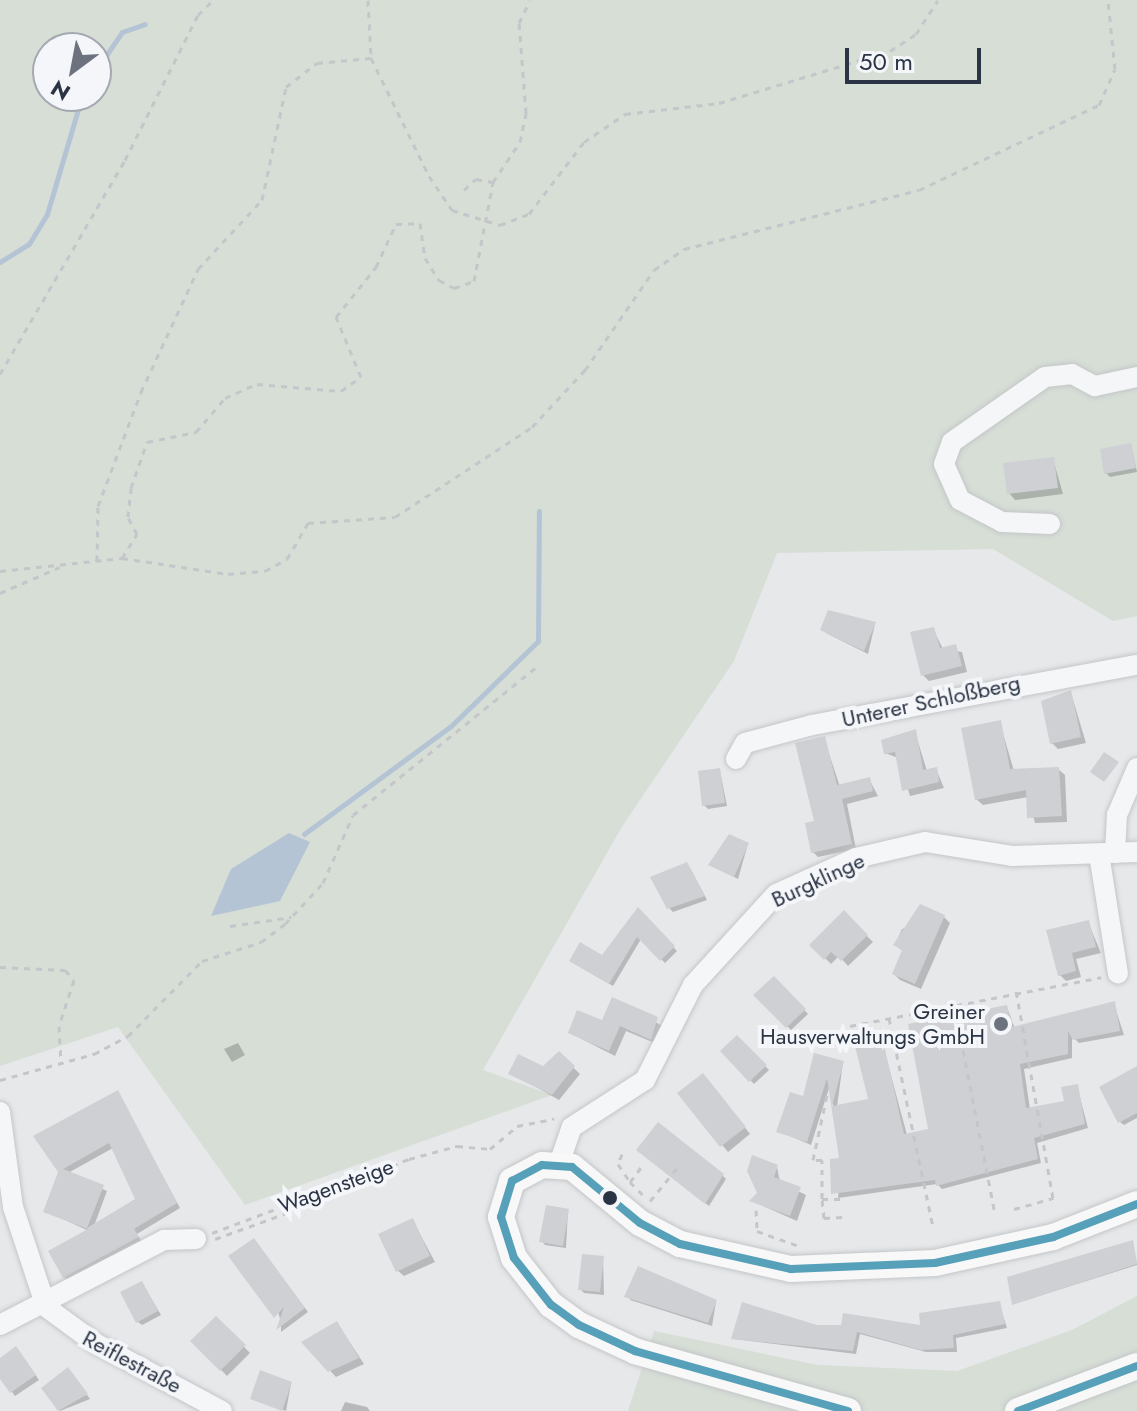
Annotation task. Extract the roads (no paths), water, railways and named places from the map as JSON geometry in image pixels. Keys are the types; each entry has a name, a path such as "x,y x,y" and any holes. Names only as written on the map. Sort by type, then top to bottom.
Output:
{"main road":[{"path":"848,1411 635,1351 551,1305 514,1258 501,1217 512,1181 559,1164 680,1244 791,1269 935,1263 1053,1237 1137,1204"},
{"path":"1018,1411 1137,1366"}],"street":[{"path":"1050,524 1002,522 960,500 944,464 952,442 1045,377 1072,374 1095,386 1137,377"},
{"name":"Unterer Schloßberg","path":"736,759 745,743 812,725 1137,665"},
{"path":"1118,974 1107,853 1117,815 1137,768"},
{"name":"Burgklinge","path":"559,1164 572,1127 645,1080 693,985 776,894 856,858 925,842 1012,856 1137,852"},
{"path":"0,1112 13,1207 46,1307"},
{"path":"0,1325 46,1307 164,1240 196,1239"},
{"name":"Reiflestraße","path":"46,1307 95,1343 222,1411"}],"water":[{"path":"289,833 310,842 280,901 211,916 231,869"}],"waterway":[{"path":"112,47 122,32 145,24"},
{"path":"0,262 29,244 47,214 77,112"},
{"path":"304,834 451,726 538,641 539,511"}],"place":[{"name":"Greiner Hausverwaltungs GmbH","path":"1001,1024"}]}
